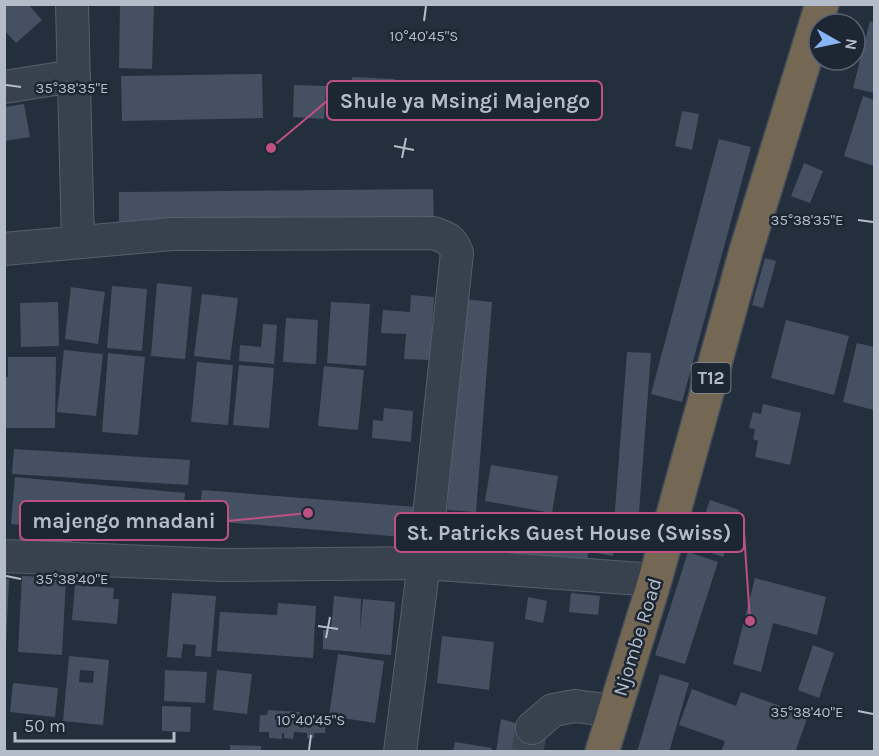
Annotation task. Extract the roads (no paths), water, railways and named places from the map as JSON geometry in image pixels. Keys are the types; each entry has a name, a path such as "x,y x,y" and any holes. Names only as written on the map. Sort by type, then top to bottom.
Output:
{"highway":[{"name":"Njombe Road","path":"602,752 655,580 746,250 822,4"}],"street":[{"path":"72,4 78,241"},
{"path":"4,87 74,76"},
{"path":"4,249 172,234 433,233 447,237 455,245 457,253 424,563 400,752"},
{"path":"4,556 220,565 424,563 655,580"},
{"path":"532,728 553,710 575,706 614,711"}],"tunnel":[{"path":"527,752 532,728"}],"place":[{"name":"Shule ya Msingi Majengo","path":"271,148"},
{"name":"majengo mnadani","path":"308,513"},
{"name":"St. Patricks Guest House (Swiss)","path":"750,621"}]}
